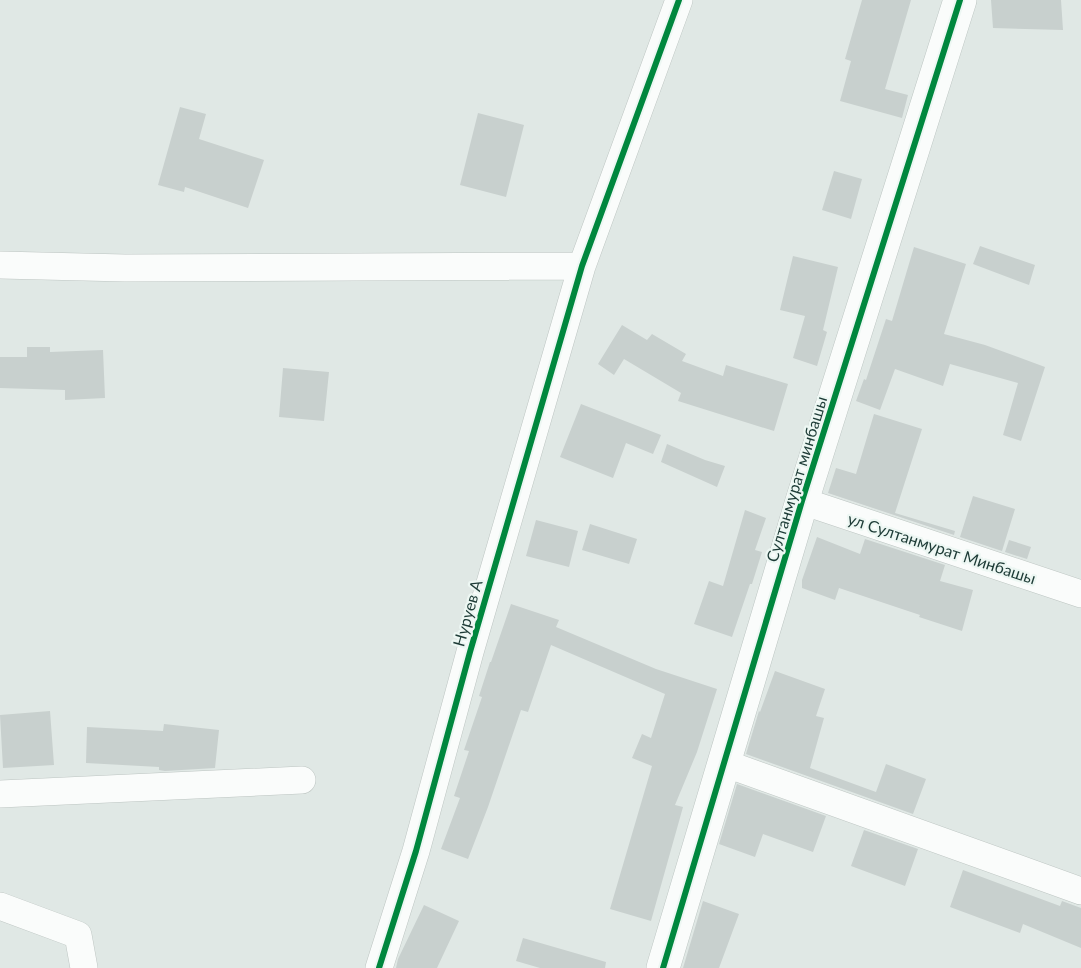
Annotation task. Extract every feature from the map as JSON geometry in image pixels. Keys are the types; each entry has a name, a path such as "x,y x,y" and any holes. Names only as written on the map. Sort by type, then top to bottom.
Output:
{"street":[{"name":"Нуруев А","path":"379,968 416,851 470,652 582,266 679,0"},
{"name":"Султанмурат минбашы","path":"663,968 802,501 960,0"},
{"path":"0,265 125,268 582,266"},
{"name":"ул Султанмурат Минбашы","path":"802,501 1081,594"},
{"path":"724,763 1081,891"},
{"path":"0,794 302,780"},
{"path":"0,906 78,935 84,968"}],"building":[{"path":"862,0 911,0 885,89 908,95 902,118 840,101 851,61 845,59"},
{"path":"991,0 1061,0 1063,30 993,28"},
{"path":"180,107 206,114 199,139 264,160 248,208 185,187 184,192 158,185"},
{"path":"478,113 524,125 506,197 460,185"},
{"path":"834,171 862,179 851,219 822,210"},
{"path":"980,246 1035,265 1029,285 973,264"},
{"path":"914,247 966,264 944,334 985,345 1045,367 1021,441 1003,435 1018,383 950,364 943,386 895,369 880,410 856,401 864,379 866,380 886,319 892,321"},
{"path":"793,256 838,267 823,330 827,332 817,366 793,358 805,316 780,310"},
{"path":"622,325 647,340 652,334 686,354 682,361 723,376 726,365 788,384 774,431 678,401 681,393 624,359 614,375 598,364"},
{"path":"27,347 50,347 50,352 103,350 105,398 65,400 65,390 0,388 0,357 27,357"},
{"path":"283,368 329,372 324,421 279,417"},
{"path":"581,404 661,435 653,454 626,443 613,478 560,457"},
{"path":"874,414 922,429 895,513 955,531 954,535 828,493 836,468 856,474"},
{"path":"667,444 725,466 717,487 661,462"},
{"path":"973,496 1015,509 1002,551 960,537"},
{"path":"745,510 766,518 755,550 762,552 732,637 694,624 709,581 723,586"},
{"path":"536,520 578,531 569,567 526,556"},
{"path":"590,524 637,539 629,564 582,550"},
{"path":"817,537 860,554 865,539 945,565 940,581 973,590 962,631 839,588 835,600 802,588 802,580"},
{"path":"1009,540 1031,547 1027,559 1005,552"},
{"path":"511,604 559,620 556,627 656,669 717,689 697,752 675,805 683,807 651,921 610,909 652,766 632,758 642,734 651,738 665,694 551,645 528,712 521,710 468,859 441,849 460,798 454,796 469,751 464,750 482,697 479,696"},
{"path":"775,671 825,689 816,716 824,718 810,768 876,792 886,764 926,779 913,814 746,754 759,711"},
{"path":"50,711 54,765 3,768 0,715"},
{"path":"164,724 219,730 215,768 165,771 159,770 159,767 86,763 87,727 163,731"},
{"path":"737,784 826,816 813,852 763,834 755,857 719,844"},
{"path":"864,830 918,849 905,886 851,866"},
{"path":"963,870 1060,906 1062,901 1081,908 1081,948 1023,924 1020,933 950,907"},
{"path":"703,901 739,914 719,968 683,968"},
{"path":"424,905 459,921 437,968 396,968 398,959"},
{"path":"523,938 606,962 605,968 540,968 516,961"}],"cycle path":[{"path":"379,968 416,851 470,652 582,266 679,0"},
{"path":"663,968 802,501 960,0"}]}
